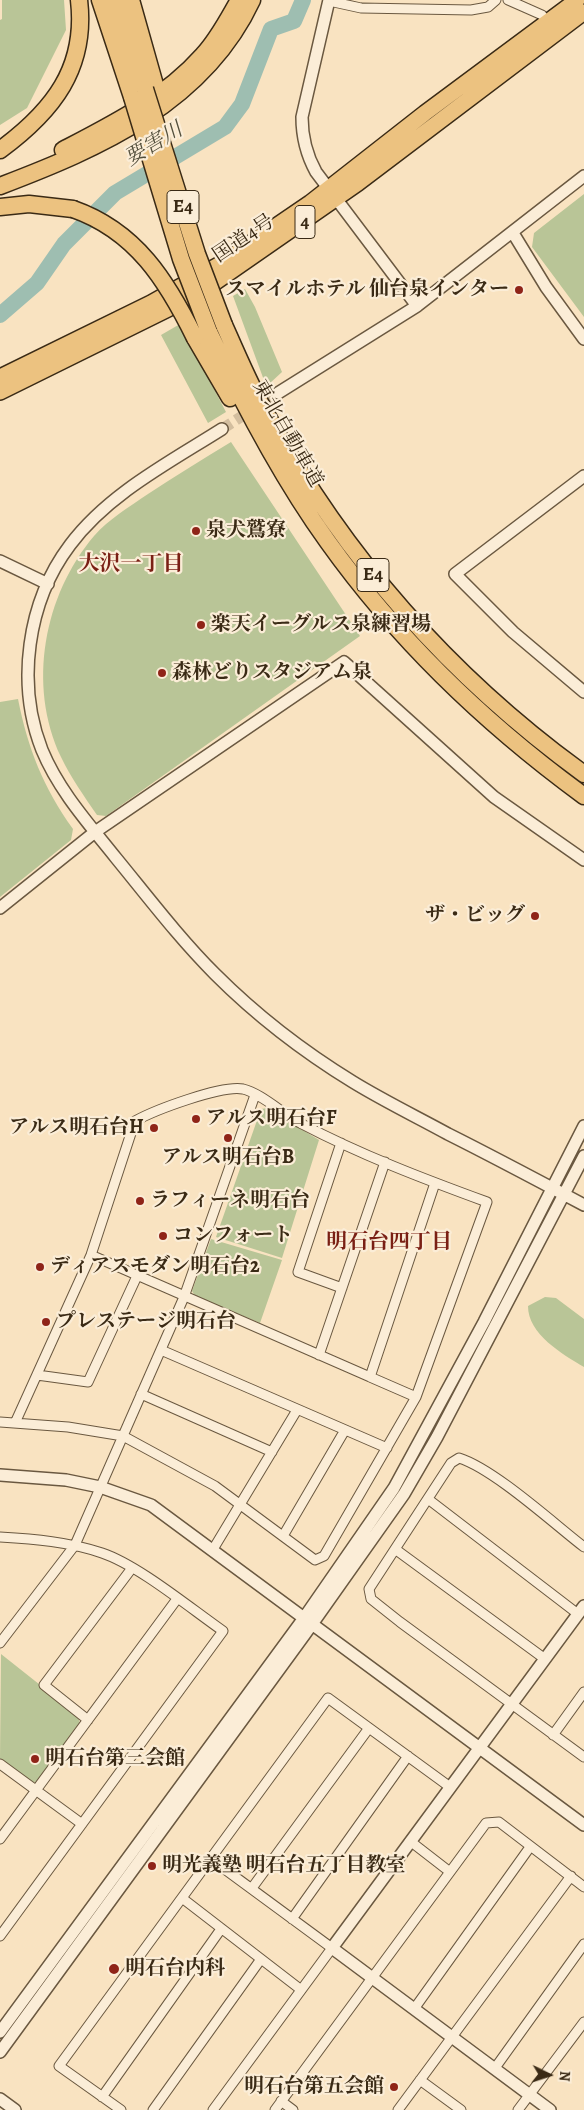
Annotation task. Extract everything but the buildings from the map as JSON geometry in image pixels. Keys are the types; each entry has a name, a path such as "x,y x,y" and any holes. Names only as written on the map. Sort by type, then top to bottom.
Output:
{"highway":[{"path":"0,150 42,115 58,94 74,66 80,44 81,18 79,0"},
{"name":"東北自動車道","path":"100,0 144,90 182,259 209,332 267,445 328,542 394,625 437,670 512,739 584,796"},
{"name":"東北自動車道","path":"116,0 197,254 209,332 268,418 324,510 395,602 448,659 524,729 584,774"},
{"path":"131,0 144,90"},
{"path":"0,174 62,150 125,118 167,88 204,55 224,26 238,0"},
{"path":"0,186 58,164 113,138 170,102 193,82 213,60 243,18 252,0"},
{"name":"国道4号","path":"0,392 168,309 214,283 332,193 577,0"},
{"name":"国道4号","path":"0,377 151,303 222,263 299,211 332,193 584,12"},
{"path":"0,208 29,204 73,209 96,217 123,235 144,256 209,332"}],"street":[{"path":"417,306 332,193 307,156 302,134 302,116 329,0 360,8 471,10 488,7 496,0"},
{"path":"508,0 542,15 547,22"},
{"path":"278,393 417,306 584,176"},
{"path":"513,233 546,287 584,339"},
{"path":"222,429 108,505 86,525 68,547 48,584 34,623 30,644 28,666 31,710 42,750 54,774 95,832 170,925 216,975 286,1035 354,1083 584,1205"},
{"path":"584,476 455,574 514,632 584,692"},
{"path":"0,561 48,584"},
{"path":"0,908 95,832 344,662 494,797 584,860"},
{"path":"0,1422 68,1427 123,1436 215,1486 315,1560 324,1556 416,1397 487,1202 341,1143 300,1123 244,1089 225,1088 148,1114 135,1121 91,1255 15,1423"},
{"path":"0,1643 75,1545 184,1297 254,1094"},
{"path":"0,2052 308,1621 394,1488 431,1422 584,1126"},
{"path":"341,1143 298,1272 342,1288"},
{"path":"0,2032 409,1486 437,1437 584,1156"},
{"path":"319,1355 385,1162"},
{"path":"370,1377 436,1183"},
{"path":"91,1255 416,1397"},
{"path":"37,1374 88,1382 138,1276"},
{"path":"161,1350 388,1448"},
{"path":"141,1394 272,1452"},
{"path":"212,1551 297,1410"},
{"path":"283,1536 345,1430"},
{"path":"584,1547 506,1487 459,1458 451,1463 369,1589 371,1599 584,1757"},
{"path":"0,1475 66,1480 100,1487 151,1505 584,1825"},
{"path":"213,2110 300,1989 581,1610 428,1499"},
{"path":"0,1936 223,1631 132,1568 103,1553 75,1545 2,1540"},
{"path":"395,1549 545,1659"},
{"path":"88,1720 44,1685 132,1568"},
{"path":"0,1839 177,1599"},
{"path":"553,1735 584,1692"},
{"path":"121,2110 59,2066 328,1698 450,1787"},
{"path":"252,1888 370,1728"},
{"path":"292,1918 408,1756"},
{"path":"0,1764 82,1824"},
{"path":"275,2110 486,1823 499,1822 584,1887"},
{"path":"410,1841 450,1872"},
{"path":"414,2009 530,1847"},
{"path":"211,1858 530,2093 550,2110"},
{"path":"398,2110 571,1876"},
{"path":"182,1898 300,1989"},
{"path":"102,2097 221,1929"},
{"path":"495,2068 584,1944"},
{"path":"153,2110 261,1959"},
{"path":"518,2110 584,2022"},
{"path":"420,2080 460,2110"},
{"path":"0,2099 15,2110"},
{"path":"281,2101 293,2110"}],"green space":[{"path":"2,0 64,0 66,30 27,108 0,125 0,20 2,19"},
{"path":"584,194 584,317 532,247 534,233"},
{"path":"245,289 255,307 282,372 269,384 265,383 233,296"},
{"path":"180,324 226,412 208,423 161,335"},
{"name":"楽天イーグルス泉練習場","path":"231,442 360,636 106,816 97,815 61,757 51,729 45,700 43,671 46,642 53,613 63,585 77,559 94,536 106,524 148,494"},
{"path":"18,699 38,767 53,798 73,829 71,840 0,897 0,702"},
{"path":"267,1108 319,1140 282,1258 216,1237 261,1109"},
{"path":"211,1239 282,1260 260,1323 195,1296 192,1291"},
{"path":"545,1297 556,1298 584,1319 584,1367 548,1342 534,1326 528,1306"},
{"path":"1,1654 78,1715 80,1724 38,1781 31,1783 0,1759"}],"waterway":[{"name":"要害川","path":"0,315 37,283 64,244 115,193 225,127 242,104 271,29 294,21 303,0"}],"tunnel":[{"path":"222,429 278,393"}],"place":[{"name":"スマイルホテル 仙台泉インター","path":"519,290"},
{"name":"泉犬鷲寮","path":"196,531"},
{"name":"楽天イーグルス泉練習場","path":"201,625"},
{"name":"森林どりスタジアム泉","path":"162,673"},
{"name":"ザ・ビッグ","path":"535,916"},
{"name":"アルス明石台F","path":"196,1119"},
{"name":"アルス明石台H","path":"154,1128"},
{"name":"アルス明石台B","path":"228,1138"},
{"name":"ラフィーネ明石台","path":"140,1201"},
{"name":"コンフォート","path":"163,1236"},
{"name":"ディアスモダン明石台2","path":"40,1267"},
{"name":"プレステージ明石台","path":"46,1322"},
{"name":"明石台第三会館","path":"35,1759"},
{"name":"明光義塾 明石台五丁目教室","path":"152,1866"},
{"name":"明石台内科","path":"114,1969"},
{"name":"明石台第五会館","path":"394,2087"}],"district":[{"name":"大沢一丁目","path":"131,565"},
{"name":"明石台四丁目","path":"389,1243"}]}
